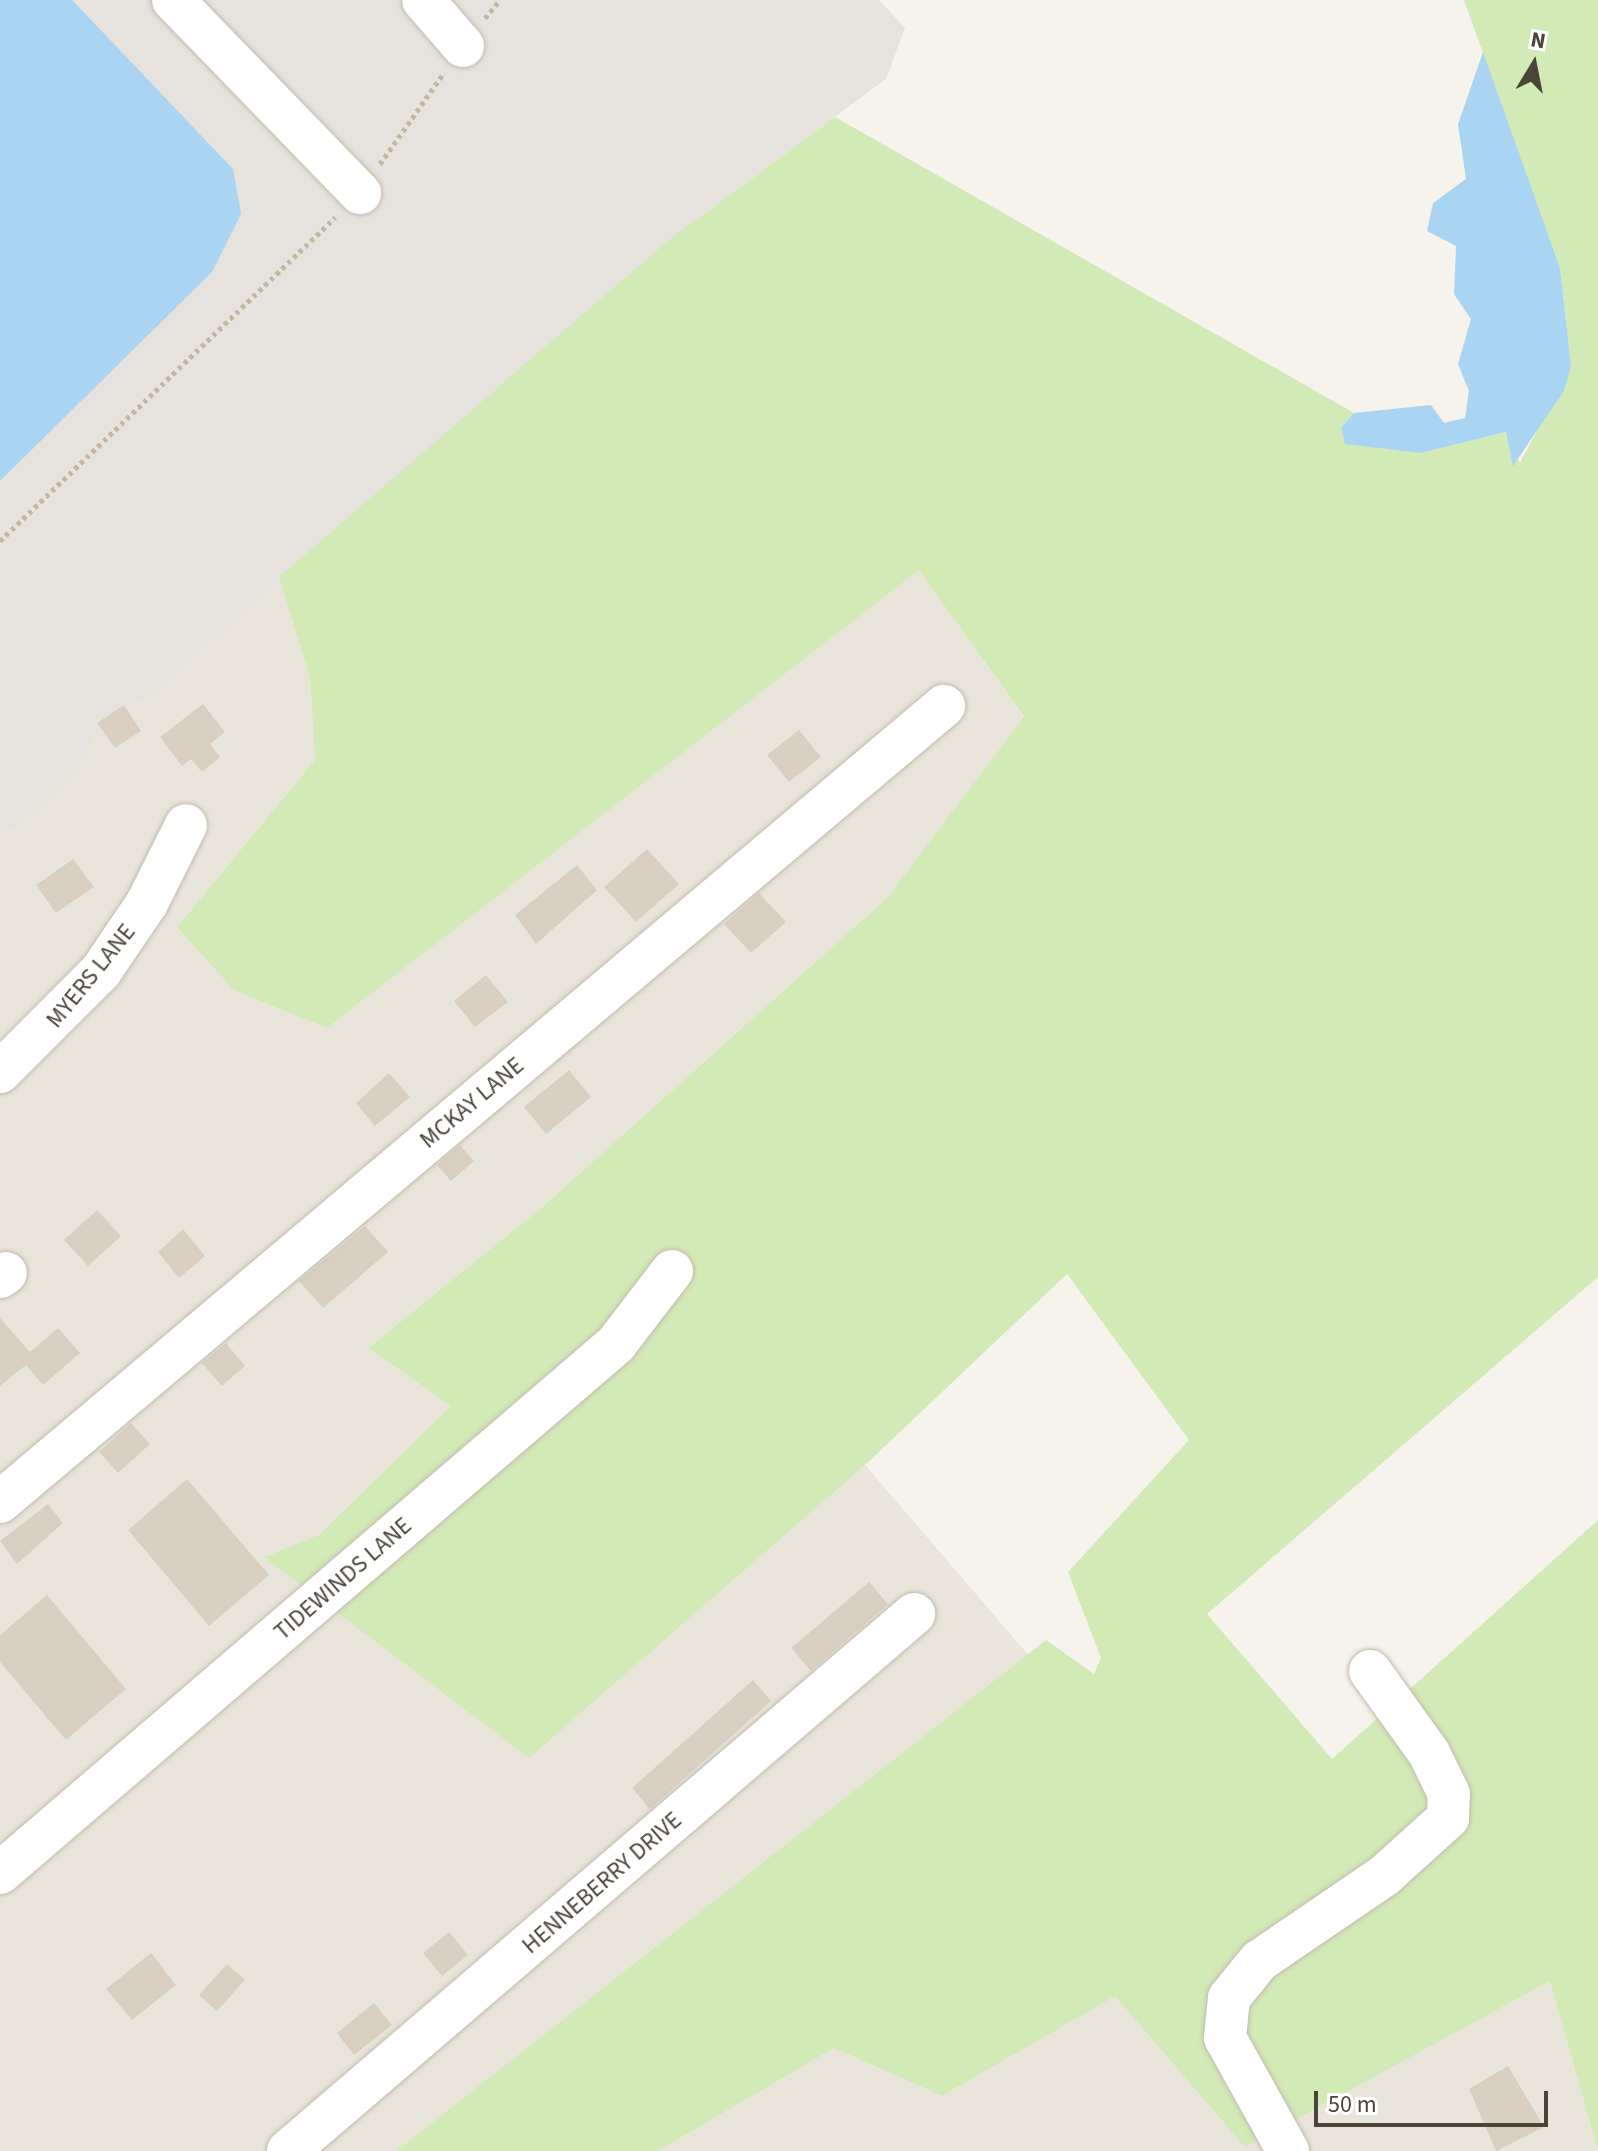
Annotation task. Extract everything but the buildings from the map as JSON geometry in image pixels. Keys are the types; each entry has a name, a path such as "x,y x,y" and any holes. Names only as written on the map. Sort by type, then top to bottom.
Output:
{"street":[{"path":"173,0 360,193"},
{"path":"423,0 463,46"},
{"name":"MCKAY LANE","path":"0,1502 944,706"},
{"name":"MYERS LANE","path":"0,1072 101,971 147,903 186,825"},
{"name":"TIDEWINDS LANE","path":"0,1873 616,1344 672,1271"},
{"name":"HENNEBERRY DRIVE","path":"288,2151 914,1614"},
{"path":"1288,2151 1225,2038 1229,1998 1259,1961 1385,1875 1448,1818 1449,1794 1429,1753 1370,1671"}],"path":[{"path":"0,541 360,193 463,46 500,0"}],"shaded area":[{"path":"0,0 879,0 905,28 886,79 671,238 148,698 99,725 84,762 24,822 0,835"},
{"path":"919,569 1024,718 1003,751 888,897 540,1209 368,1348 451,1406 319,1536 264,1557 723,1585 865,1465 1031,1658 396,2151 0,2151 0,835 24,822 99,725 148,698 279,577 310,678 315,760 177,927 327,1028"},
{"path":"1550,1981 1598,2151 658,2151 834,2048 942,2096 1115,1995 1245,2146"}],"green space":[{"path":"1464,0 1598,0 1598,1277 1207,1614 1332,1759 1598,1520 1598,2151 1550,1981 1245,2147 1115,1996 942,2096 834,2048 658,2151 396,2151 1046,1640 1094,1674 1101,1658 1068,1572 1189,1440 1067,1274 865,1465 529,1758 264,1557 319,1535 451,1406 368,1348 540,1209 888,897 1024,717 919,570 327,1028 234,990 177,927 315,760 310,678 279,577 671,238 835,117 1354,413 1341,427 1421,453 1506,432 1520,463 1571,366 1560,268"}],"water":[{"path":"0,0 72,0 233,169 241,214 212,272 0,481"},
{"path":"1483,52 1560,268 1571,366 1564,391 1513,466 1506,432 1421,453 1345,444 1341,427 1354,413 1431,405 1444,423 1465,418 1469,391 1458,364 1471,319 1454,294 1456,246 1427,231 1433,203 1466,179 1458,124"}]}
